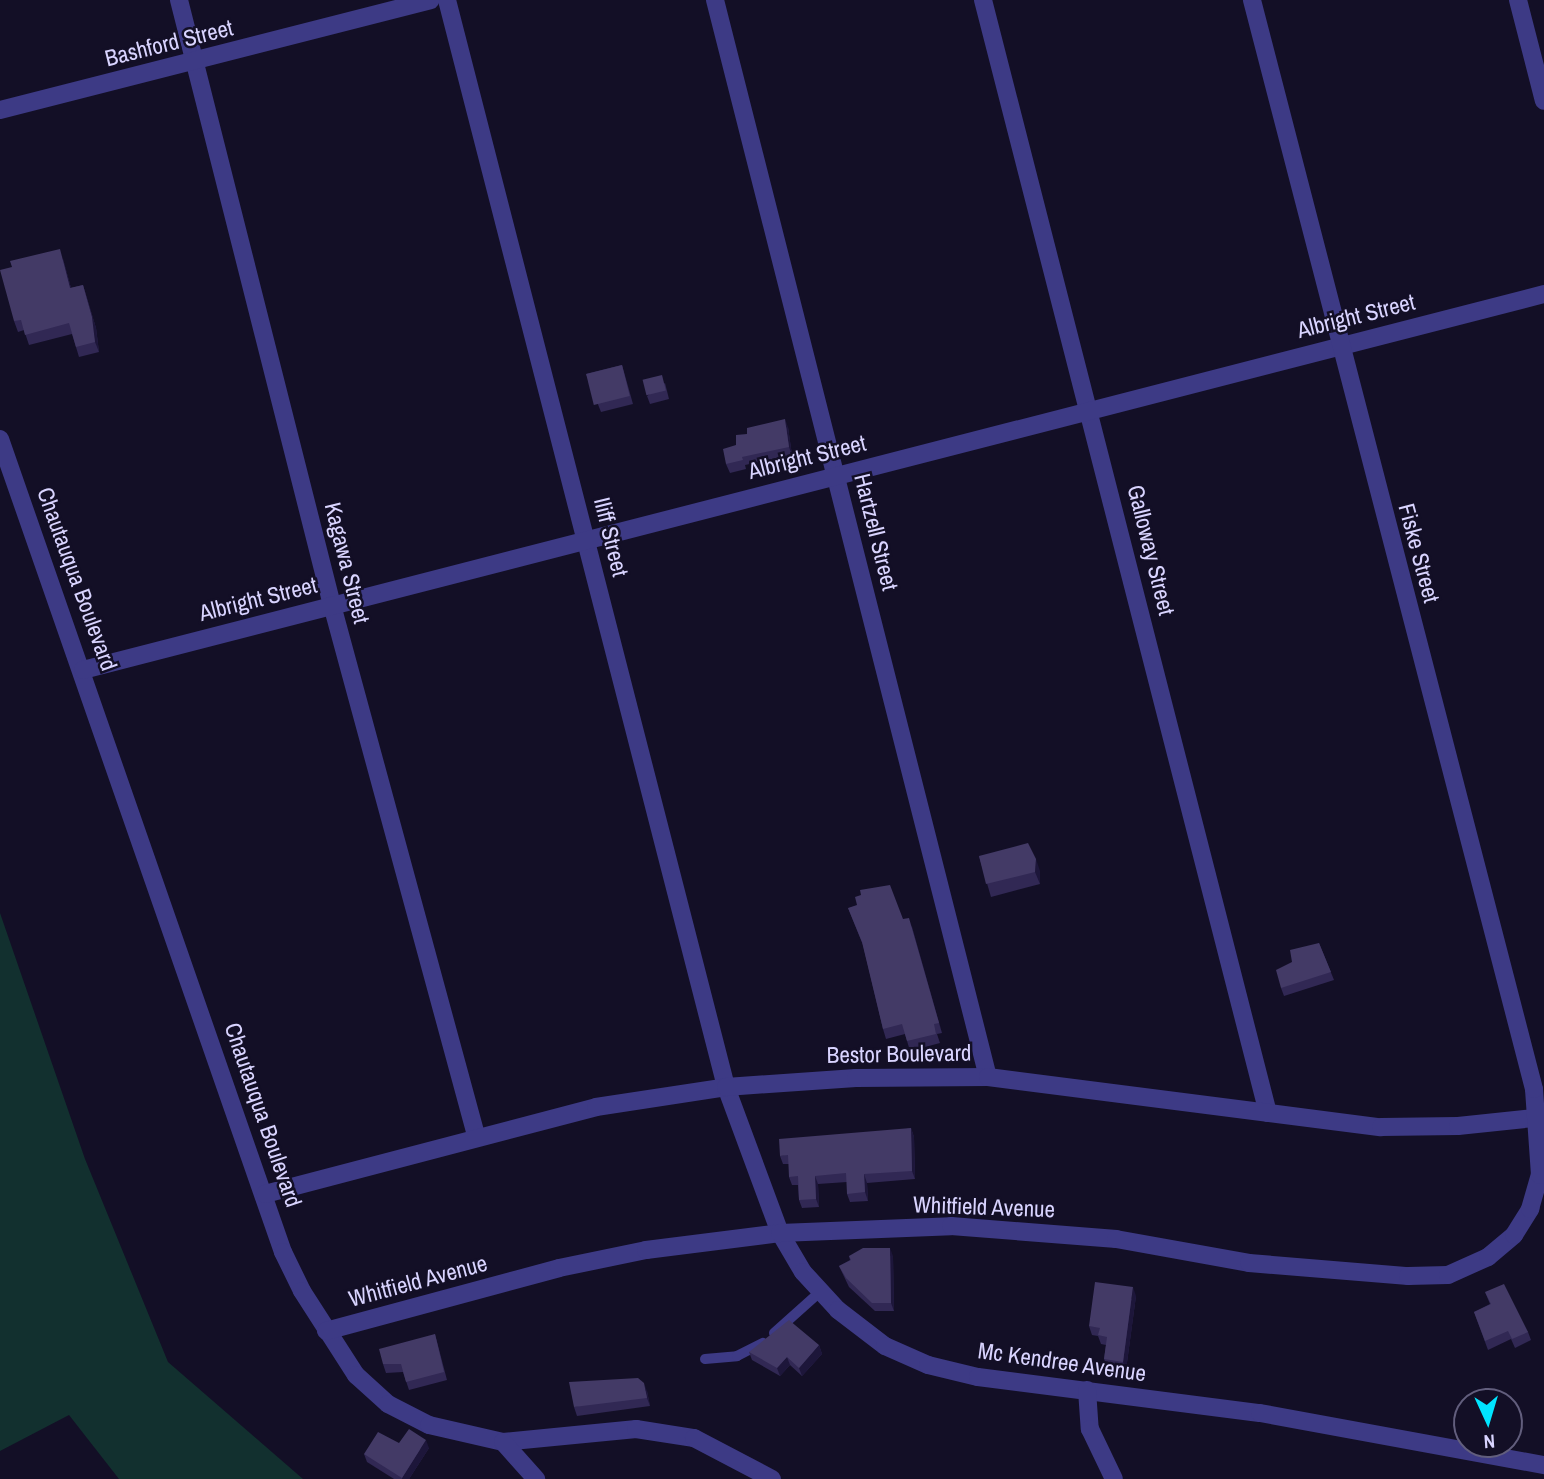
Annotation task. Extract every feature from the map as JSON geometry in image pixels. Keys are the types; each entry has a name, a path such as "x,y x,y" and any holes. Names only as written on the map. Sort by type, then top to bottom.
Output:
{"street":[{"name":"Kagawa Street","path":"179,0 332,605 476,1135"},
{"name":"Bashford Street","path":"0,110 430,0"},
{"name":"Iliff Street","path":"447,0 726,1087"},
{"name":"Hartzell Street","path":"715,0 989,1077"},
{"name":"Galloway Street","path":"983,0 1268,1113"},
{"name":"Fiske Street","path":"1252,0 1541,1118"},
{"path":"1518,0 1544,101"},
{"name":"Albright Street","path":"83,670 587,538 1544,294"},
{"name":"Chautauqua Boulevard","path":"0,439 83,670 284,1252 326,1331 356,1374 388,1404 429,1425 503,1442 636,1429 694,1438 772,1479"},
{"name":"Bestor Boulevard","path":"265,1194 476,1135 596,1107 726,1087 856,1078 989,1077 1381,1127 1458,1126 1541,1118"},
{"name":"Mc Kendree Avenue","path":"726,1087 780,1233 821,1291 885,1346 928,1365 978,1377 1260,1413 1544,1465"},
{"name":"Whitfield Avenue","path":"326,1331 559,1268 646,1250 780,1233 951,1226 1116,1239 1249,1263 1339,1272 1448,1275 1488,1257 1514,1235 1530,1209 1540,1175 1541,1118"},
{"path":"1087,1390 1090,1429 1114,1479"},
{"path":"503,1442 536,1479"}],"lane":[{"path":"705,1359 737,1356 758,1347 821,1291"}],"green space":[{"path":"0,913 85,1159 168,1362 303,1479 119,1479 69,1415 0,1451"}],"building":[{"path":"60,249 70,288 83,285 92,317 95,342 76,347 69,323 25,335 21,320 14,321 0,270 12,267 10,261"},
{"path":"622,365 630,396 594,405 586,374"},
{"path":"662,375 666,391 646,395 643,380"},
{"path":"785,419 789,447 742,457 743,460 726,464 723,449 736,445 736,435 747,434 747,428"},
{"path":"1028,843 1036,859 1035,872 986,884 979,856"},
{"path":"890,885 903,919 909,918 939,1023 934,1024 936,1034 907,1041 902,1024 883,1029 862,942 848,908 857,905 855,897 861,895 860,890"},
{"path":"1319,943 1331,972 1281,988 1276,970 1292,962 1290,950"},
{"path":"911,1128 912,1171 864,1174 865,1192 847,1194 846,1173 815,1176 816,1199 799,1200 798,1176 789,1177 788,1155 780,1156 779,1139"},
{"path":"863,1248 890,1248 891,1303 872,1303 846,1278 839,1266 851,1260 849,1256"},
{"path":"1095,1282 1133,1287 1123,1362 1104,1359 1107,1337 1098,1335 1100,1328 1089,1326"},
{"path":"1504,1284 1528,1332 1512,1339 1508,1331 1485,1341 1474,1312 1491,1304 1485,1292"},
{"path":"789,1320 819,1345 799,1368 787,1357 777,1368 749,1352"},
{"path":"435,1334 444,1372 406,1382 401,1364 383,1364 379,1349"},
{"path":"638,1378 644,1383 647,1398 574,1407 569,1382"},
{"path":"409,1429 426,1440 402,1478 364,1454 378,1432 399,1443"}]}
